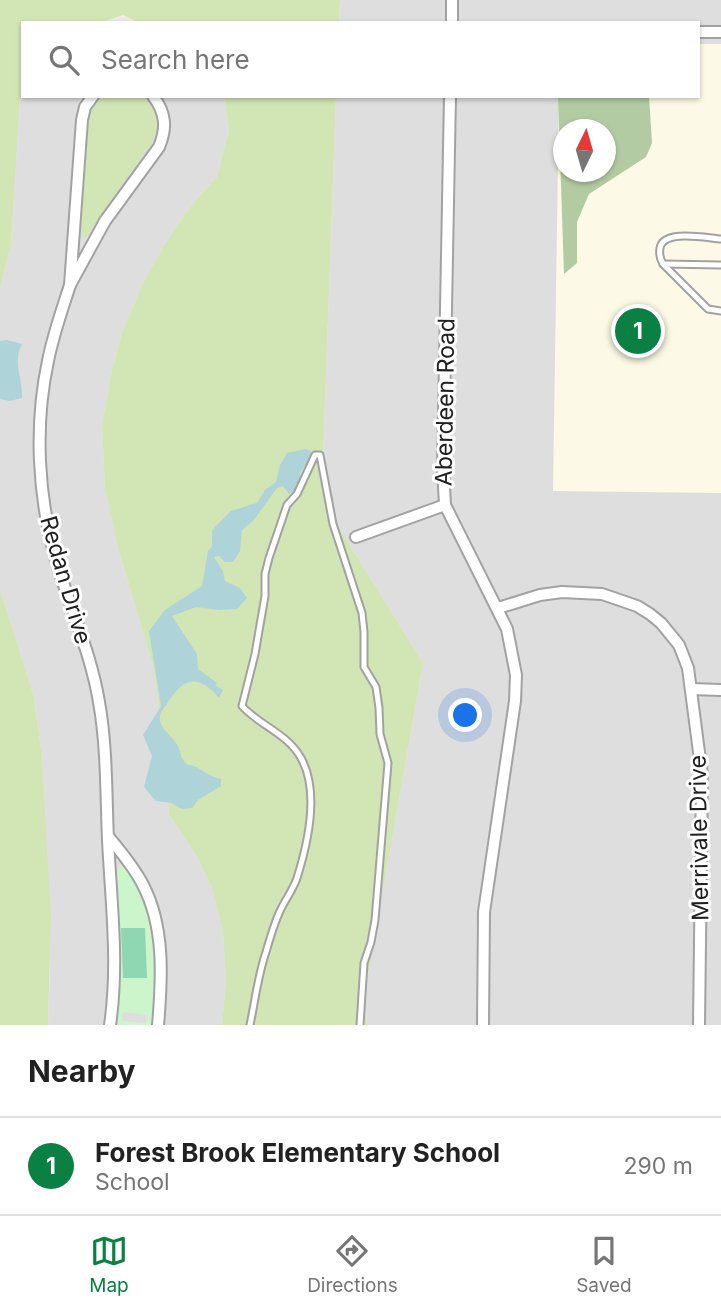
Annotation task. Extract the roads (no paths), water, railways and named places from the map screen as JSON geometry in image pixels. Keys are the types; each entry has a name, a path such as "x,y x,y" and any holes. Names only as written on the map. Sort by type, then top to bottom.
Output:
{"street":[{"path":"452,0 452,21"},
{"path":"700,32 721,32"},
{"name":"Redan Drive","path":"70,285 82,120 85,107 92,98"},
{"name":"Redan Drive","path":"110,1025 114,975 100,703 85,644 55,558 41,474 41,419 47,363 70,285 105,221 159,147 165,134 161,106 155,98"},
{"name":"Aberdeen Road","path":"450,98 443,454 445,505 498,608 513,652 515,688 484,912 483,1025"},
{"path":"356,537 445,505"},
{"name":"Merrivale Drive","path":"498,608 540,595 562,592 602,594 637,606 661,623 675,639 688,668 702,775 699,1025"},
{"path":"691,689 721,690"},
{"path":"108,836 142,883 154,912 161,970 158,1025"}],"lane":[{"path":"721,239 673,236 660,245 663,264 708,309 721,311"},
{"path":"663,264 721,265"},
{"path":"250,1025 265,953 279,912 297,877 312,801 310,777 292,744 242,706 255,654 269,558 287,505 297,494 315,455 320,455 324,466 333,524 362,613 364,667 376,687 380,734 388,763 375,920 372,942 364,963 360,1025"}],"water":[{"path":"0,341 22,344 18,364 22,398 10,401 0,399"},
{"path":"305,449 311,451 312,455 301,471 296,491 289,494 283,486 277,488 254,520 242,530 240,551 233,562 225,562 219,556 214,557 223,571 225,581 240,588 247,598 237,609 196,607 172,616 197,654 198,669 223,690 219,698 199,682 186,683 174,693 163,709 160,721 177,745 184,761 221,779 221,786 198,800 192,808 182,809 171,803 156,801 144,787 152,756 143,735 161,706 149,631 165,610 202,586 215,527 231,511 257,503 265,490 276,482 280,465 287,453"}],"place":[{"name":"Forest Brook Elementary School","path":"638,331"}]}
